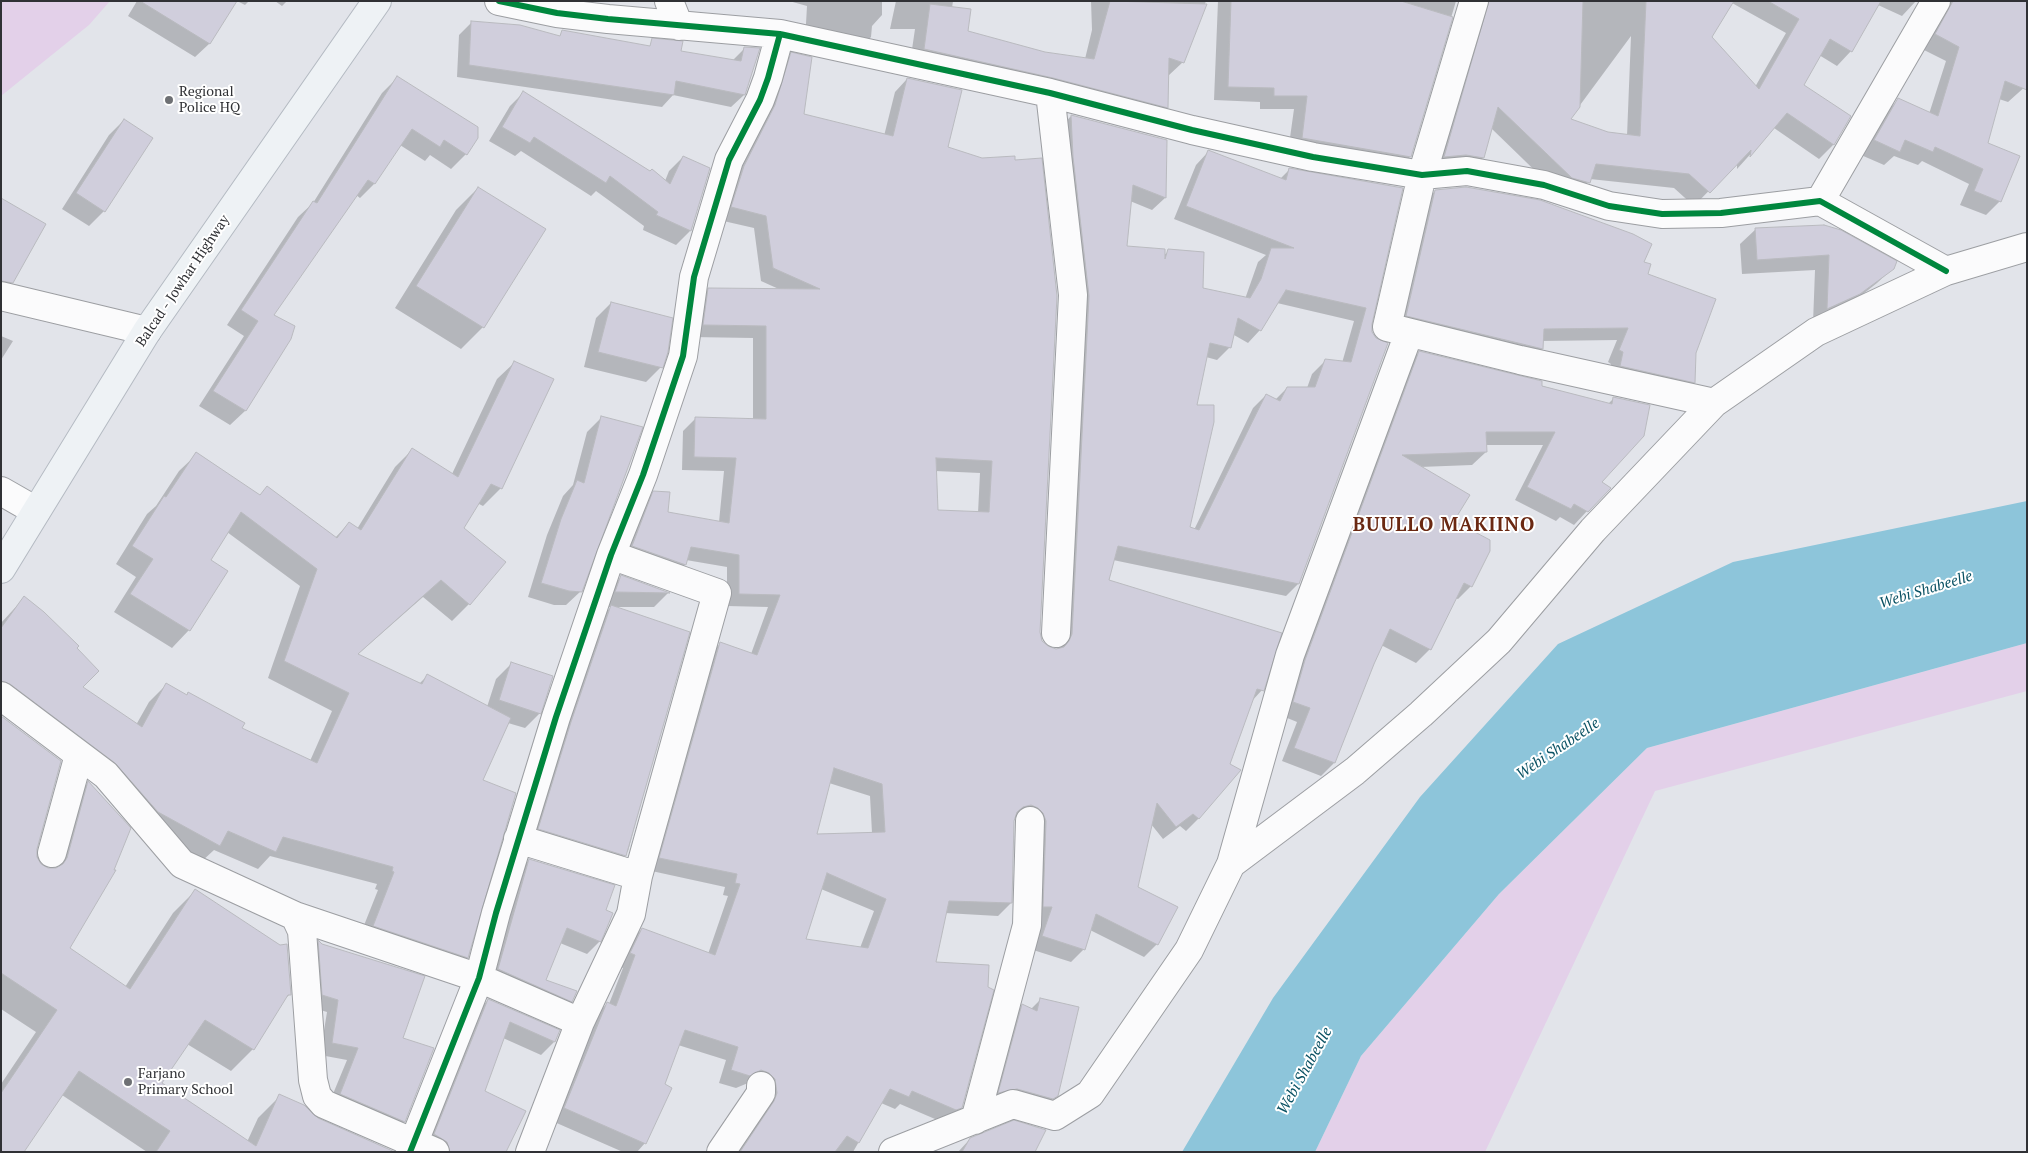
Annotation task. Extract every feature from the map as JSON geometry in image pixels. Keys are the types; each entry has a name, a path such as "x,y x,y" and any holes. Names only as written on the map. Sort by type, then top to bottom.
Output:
{"main road":[{"name":"Balcad - Jowhar Highway","path":"1,569 147,331 377,1"}],"street":[{"path":"499,1 590,17 674,13 780,34 1050,93 1192,130 1304,155 1422,175 1467,171 1544,185 1609,206 1662,214 1722,213 1820,201 1946,271"},
{"path":"1474,1 1422,175 1387,327 1714,403"},
{"path":"1820,201 1936,1"},
{"path":"295,916 302,930 314,1080 317,1096 324,1104 419,1148 479,978 496,913 556,717 611,556 643,475 683,356 694,277 729,160 760,100 780,34"},
{"path":"1050,93 1073,294 1056,634"},
{"path":"1231,864 1354,771 1421,714 1499,641 1593,530 1714,403 1816,332 1946,271 2027,247"},
{"path":"1,296 147,331"},
{"path":"894,1152 1013,1104 1055,1116 1090,1094 1189,950 1231,864 1290,656 1409,333"},
{"path":"1,491 36,511"},
{"path":"530,1152 580,1022 631,914 638,876 717,593 611,556"},
{"path":"1,696 106,775 182,864 295,916 479,978 580,1022"},
{"path":"52,853 79,755"},
{"path":"975,1120 1027,925 1030,821"},
{"path":"518,839 638,876"},
{"path":"720,1152 761,1093 761,1086"}],"shaded area":[{"path":"1,1 110,1 89,25 1,96"},
{"path":"2027,643 2027,691 1655,791 1485,1152 1315,1152 1361,1056 1499,894 1647,748"}],"water":[{"name":"Webi Shabeelle","path":"2027,501 2027,643 1647,748 1499,894 1361,1056 1315,1152 1182,1152 1273,998 1420,797 1558,644 1733,562"}],"building":[{"path":"140,1 237,1 210,44"},
{"path":"1110,1 1207,4 1184,63 1169,58 1168,108 1053,78 924,49 930,4 971,9 968,31 1045,52 1094,59"},
{"path":"1231,1 1401,1 1453,17 1411,157 1302,138 1307,96 1274,96 1274,88 1228,87"},
{"path":"1489,1 1583,1 1580,107 1571,119 1608,132 1640,136 1646,1 1734,1 1712,37 1759,89 1799,19 1768,1 1881,1 1852,52 1830,39 1804,85 1851,116 1834,145 1787,113 1750,157 1751,150 1710,193 1689,174 1596,164 1590,183 1572,178 1498,107 1484,158 1466,155 1444,157"},
{"path":"1953,1 2027,1 2027,90 2005,81 1988,143 2020,156 2001,202 1974,191 1983,169 1935,147 1933,152 1905,140 1900,152 1874,140 1898,98 1938,116 1959,47 1935,34"},
{"path":"471,21 520,25 560,36 562,30 650,46 652,38 683,41 681,51 741,61 744,47 760,48 745,95 676,81 674,95 469,65"},
{"path":"791,52 812,57 804,114 893,136 907,78 962,90 948,147 982,158 1015,156 1015,160 1042,158 1057,296 1040,632 1042,641 1056,649 1064,647 1072,634 1089,296 1073,157 1071,115 1167,140 1166,198 1133,185 1127,246 1165,249 1165,259 1168,249 1204,252 1203,288 1250,298 1261,279 1271,248 1294,248 1186,206 1208,150 1286,180 1289,168 1403,188 1372,324 1372,332 1376,338 1388,343 1299,584 1118,546 1109,580 1282,633 1264,691 1257,689 1230,764 1241,770 1199,819 1193,814 1176,827 1157,803 1138,887 1178,907 1158,945 1096,914 1085,950 1042,936 1052,907 1043,907 1046,821 1043,813 1038,808 1031,805 1023,807 1017,812 1014,821 1012,903 949,901 936,962 989,965 988,987 994,990 962,1108 956,1110 912,1091 909,1097 890,1089 859,1143 847,1136 835,1152 740,1152 774,1101 777,1093 775,1079 769,1073 761,1070 750,1076 731,1070 738,1047 685,1030 665,1084 672,1088 646,1144 564,1108 607,1002 616,1006 635,955 630,953 642,928 715,955 740,884 735,883 737,874 659,858 720,642 757,655 780,595 739,594 739,555 691,547 686,565 632,546 653,491 670,492 668,512 729,523 736,458 694,457 695,417 766,419 766,326 703,325 708,288 820,289 773,268 766,216 731,207 744,166 775,105","holes":["1286,290 1366,308 1351,362 1325,359 1315,387 1287,387 1280,401 1266,394 1199,530 1190,527 1214,422 1214,405 1197,405 1210,343 1231,348 1238,318 1261,331","936,458 992,461 989,512 938,510","834,768 882,784 885,832 817,834","827,873 886,899 868,948 806,939"]},
{"path":"397,76 478,127 478,138 467,155 444,140 440,147 412,129 375,184 368,180 274,315 295,326 291,339 246,411 213,391 258,321 241,310 313,201 317,203"},
{"path":"523,91 650,171 652,169 670,184 683,156 710,168 691,231 656,215 658,212 610,176 606,183 534,137 530,143 502,127"},
{"path":"124,119 153,138 105,212 76,193"},
{"path":"478,187 546,229 484,328 416,286"},
{"path":"1466,187 1540,200 1633,234 1652,244 1644,262 1651,264 1648,274 1716,299 1696,353 1695,383 1620,366 1623,352 1619,350 1628,328 1544,329 1543,349 1406,316 1435,190"},
{"path":"1,198 46,224 13,283 1,281"},
{"path":"1824,225 1841,230 1897,261 1894,269 1860,294 1827,309 1829,255 1757,260 1755,228"},
{"path":"611,302 673,318 668,352 663,368 598,352"},
{"path":"1419,351 1542,381 1542,386 1612,404 1613,397 1650,405 1644,436 1602,482 1611,488 1588,512 1574,504 1571,509 1527,487 1555,432 1486,432 1487,452 1402,455 1470,495 1454,521 1490,540 1490,551 1472,587 1464,583 1431,650 1390,629 1374,664 1335,763 1294,748 1310,708 1293,702 1305,660"},
{"path":"514,361 554,379 502,489 491,484 464,528 506,562 470,605 441,580 358,654 422,684 427,674 511,718 483,780 516,793 468,958 373,926 394,872 392,871 393,867 283,837 276,852 228,831 220,846 158,812 115,763 10,684 1,681 1,628 24,596 44,612 79,646 77,648 99,671 83,687 142,727 166,683 187,695 188,692 245,723 242,728 317,763 349,693 284,661 317,569 241,512 211,560 228,571 190,631 130,594 153,559 132,546 164,496 166,497 196,452 260,495 267,486 337,538 349,522 361,530 412,448 458,477"},
{"path":"601,416 643,427 582,592 569,591 541,583 561,519 577,480 584,483"},
{"path":"621,575 670,593 615,592"},
{"path":"611,605 690,632 626,856 538,829 571,722"},
{"path":"511,662 553,676 541,714 499,700"},
{"path":"1,716 61,761 37,849 37,857 41,864 48,868 56,868 63,864 67,858 88,781 131,828 114,870 116,870 70,948 130,989 195,889 280,945 287,944 291,995 288,995 254,1050 205,1020 162,1083 256,1146 279,1094 304,1105 318,1118 395,1152 156,1152 170,1131 79,1071 24,1152 1,1152 1,1093 57,1010 1,973"},
{"path":"529,859 615,885 606,910 613,913 601,942 567,928 546,980 577,991 572,1002 498,969"},
{"path":"318,940 322,944 425,976 403,1038 434,1048 405,1122 340,1094 358,1048 332,1043 338,1000 322,995"},
{"path":"1040,998 1079,1007 1058,1096 1053,1099 1017,1089 998,1093 1022,1004 1037,1011"},
{"path":"488,999 560,1030 555,1042 510,1022 485,1091 526,1111 506,1152 450,1152 447,1142 434,1134"},
{"path":"1014,1120 1046,1130 1035,1152 962,1152 970,1138"}],"cycle path":[{"path":"499,1 557,13 608,19 780,34 1050,93 1192,130 1313,157 1422,175 1467,171 1544,185 1609,206 1662,214 1721,213 1820,201 1946,271"},
{"path":"410,1152 479,978 496,913 556,717 611,555 643,475 683,356 694,277 729,160 760,100 780,34"}],"place":[{"name":"Regional Police HQ","path":"169,100"},
{"name":"Farjano Primary School","path":"128,1082"}],"district":[{"name":"BUULLO MAKIINO","path":"1444,526"}]}
